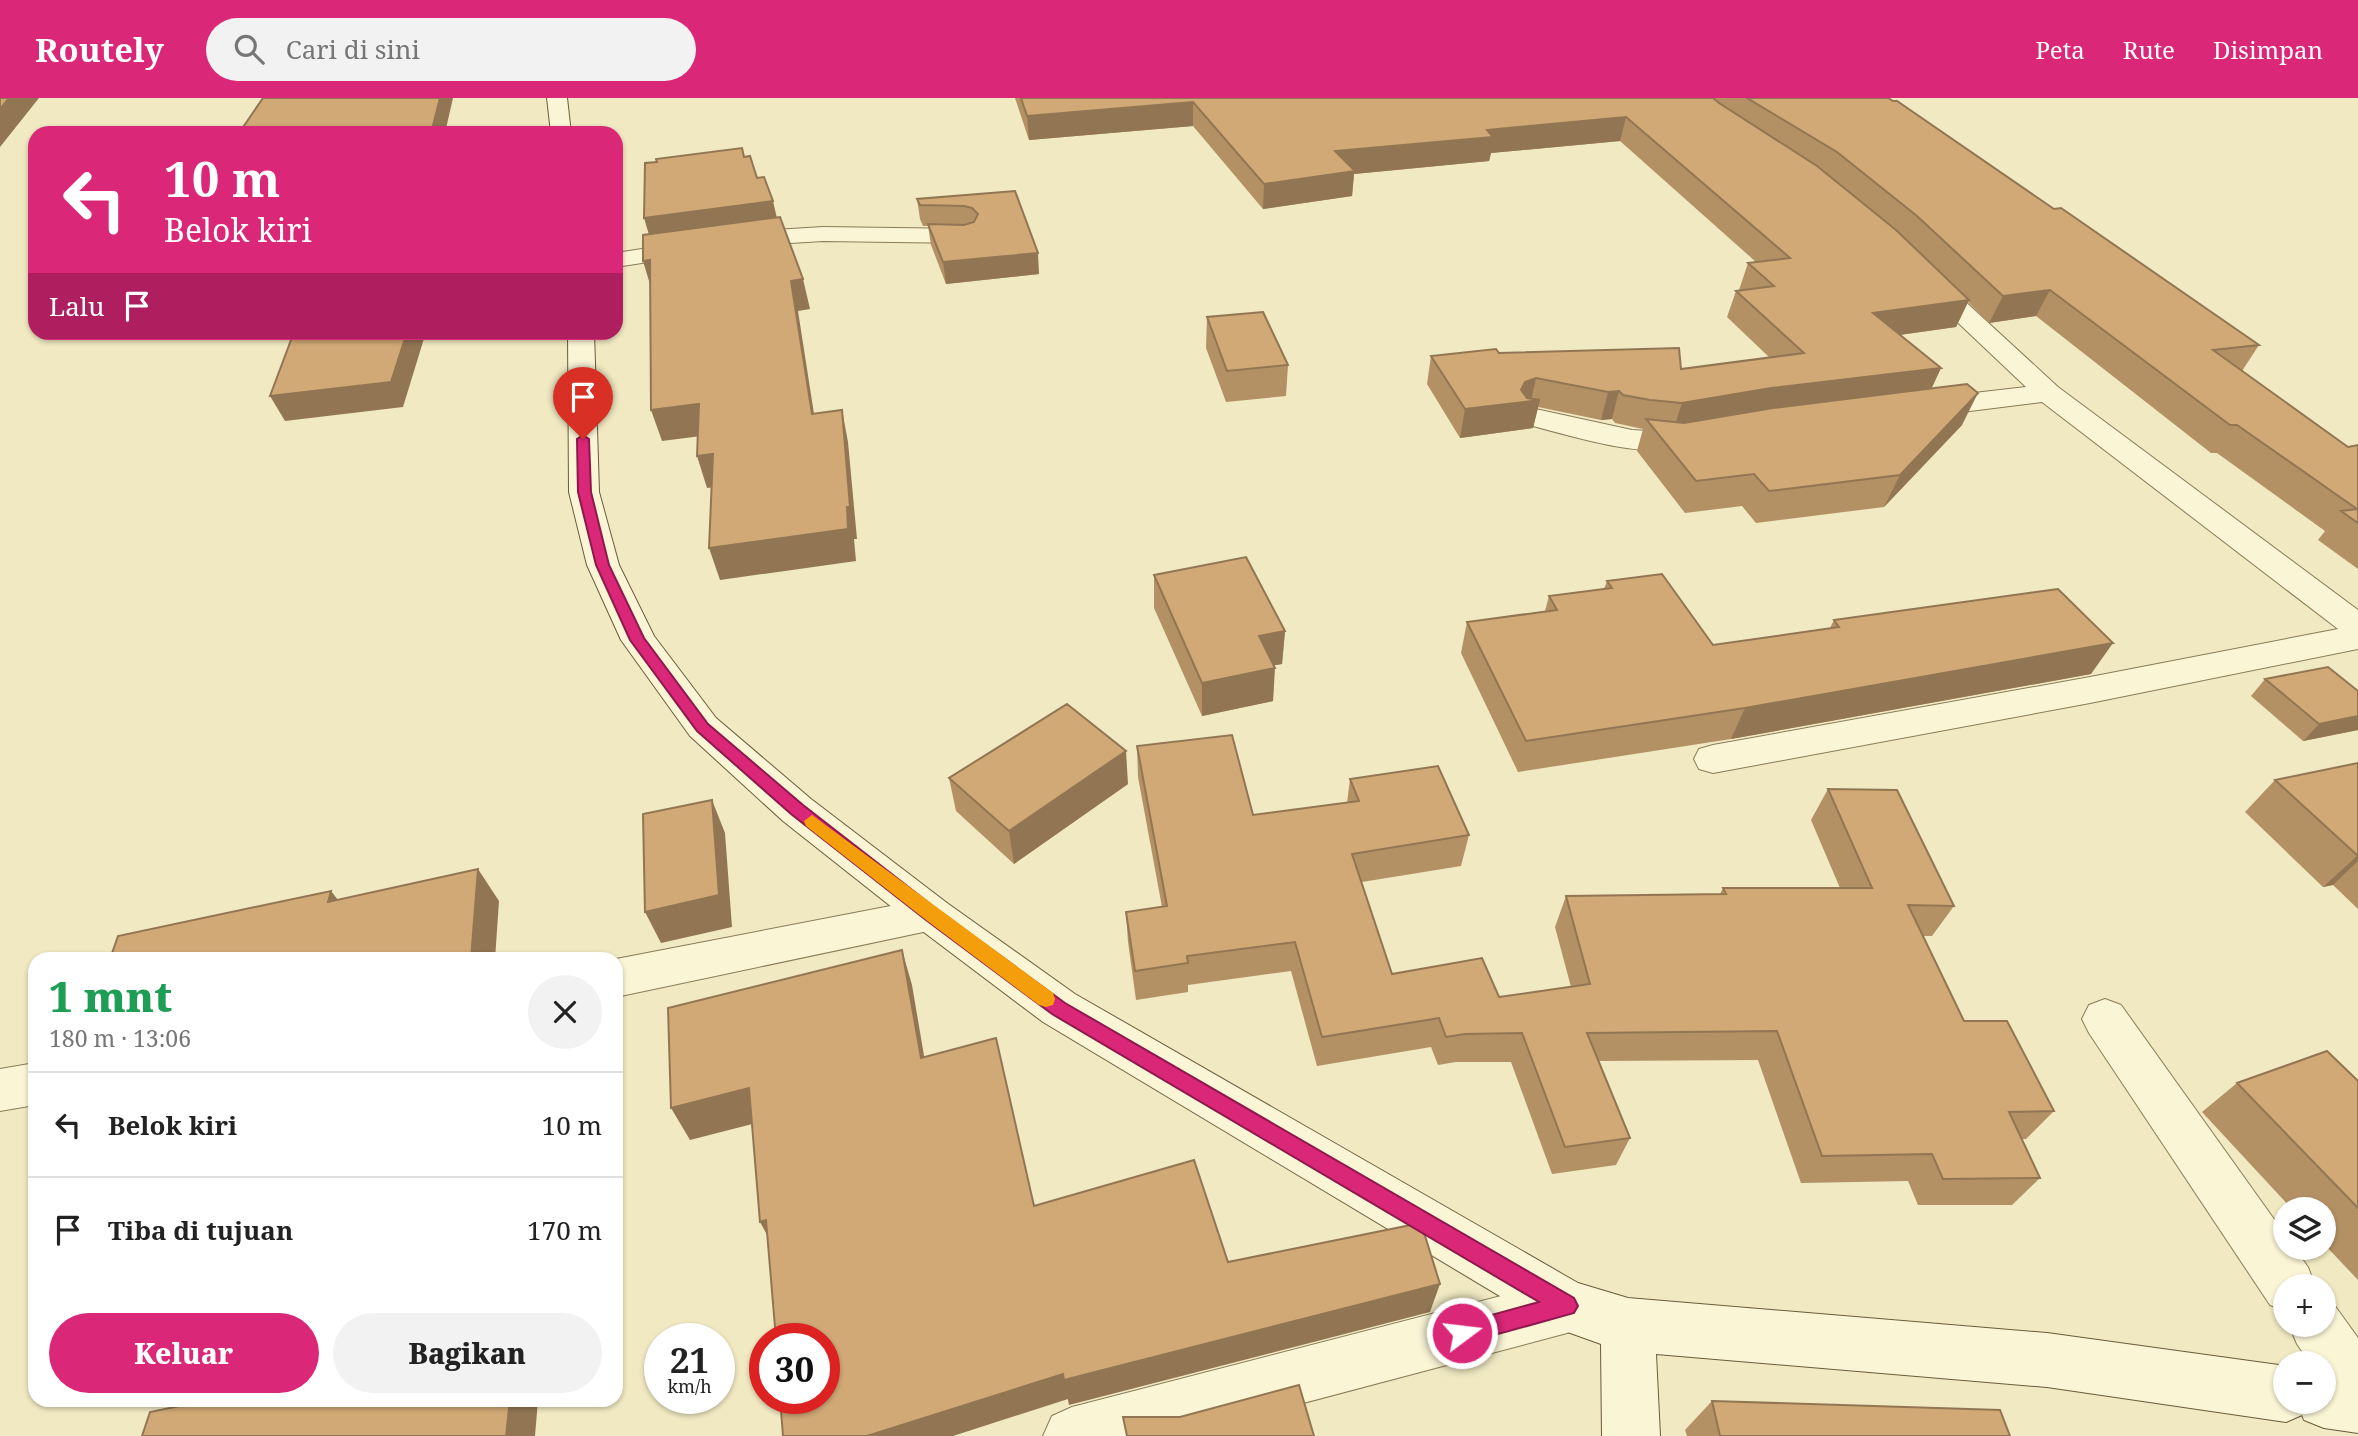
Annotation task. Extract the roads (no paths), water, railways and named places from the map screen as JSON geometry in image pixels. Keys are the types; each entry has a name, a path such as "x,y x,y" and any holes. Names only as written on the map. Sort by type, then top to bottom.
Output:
{"street":[{"path":"557,98 560,126"},
{"path":"623,259 758,238 823,233 966,236"},
{"path":"1906,258 1954,308 2048,393 2358,627"},
{"path":"581,340 584,492 603,565 638,640 703,727 797,810 932,915 1059,1008 1567,1306 1628,1325 2047,1360 2273,1392"},
{"path":"1898,411 2048,393"},
{"path":"1531,417 1641,440 1673,443 1723,435"},
{"path":"1713,759 2090,691 2358,637"},
{"path":"623,977 932,915"},
{"path":"2105,1019 2281,1274"},
{"path":"0,1090 28,1085"},
{"path":"1072,1436 1567,1306"},
{"path":"1628,1325 1631,1436"},
{"path":"2324,1337 2358,1386"},
{"path":"2336,1402 2358,1405"}]}
